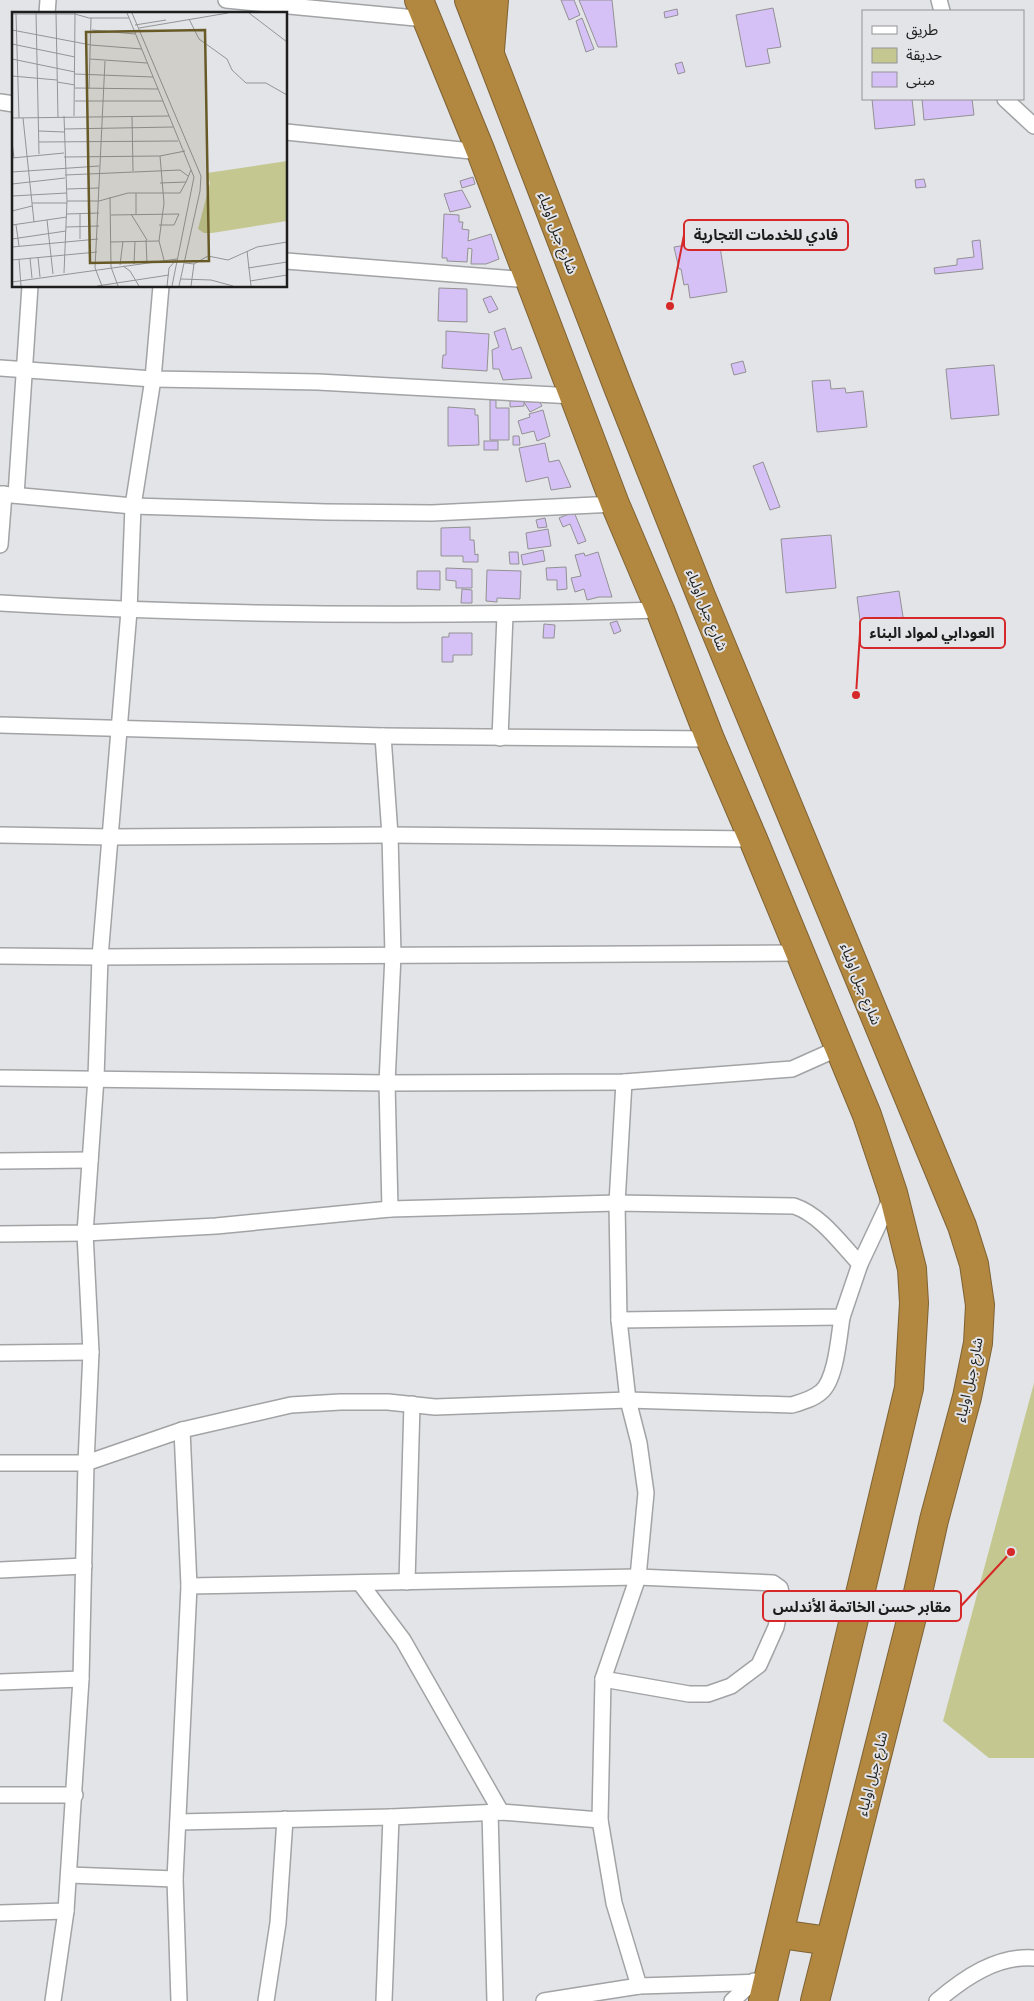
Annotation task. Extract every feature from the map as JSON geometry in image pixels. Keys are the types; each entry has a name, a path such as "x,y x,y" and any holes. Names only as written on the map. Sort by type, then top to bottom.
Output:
{"highway":[{"name":"شارع جبل اولياء","path":"468,0 683,551 962,1226 974,1264 980,1305 978,1344 967,1397 934,1520 917,1597 815,2001"},
{"path":"489,56 493,31 494,0"},
{"path":"422,10 481,152 615,504 866,1115 893,1193 912,1270 914,1303 909,1388 780,1934 762,1988"},
{"path":"780,1934 829,1941"}],"street":[{"path":"226,0 422,10"},
{"path":"1006,100 1034,126"},
{"path":"288,132 481,152"},
{"path":"288,261 530,280"},
{"path":"0,545 23,371 30,288"},
{"path":"53,2001 66,1911 81,1679 90,1352 85,1232 96,1078 100,958 129,611 133,506 153,380 161,288"},
{"path":"0,368 153,380 318,382 574,396"},
{"path":"7,495 133,506 326,512 432,513 615,504"},
{"path":"0,603 129,611 504,615 660,610"},
{"path":"500,738 504,615"},
{"path":"0,725 383,736 710,739"},
{"path":"383,736 390,834 393,956 387,1083 390,1209"},
{"path":"0,835 111,837 390,834 753,839"},
{"path":"0,956 100,958 798,952"},
{"path":"0,1078 387,1083 624,1082 792,1069 839,1048"},
{"path":"624,1082 617,1203 619,1320 628,1400 639,1443 646,1493 638,1577 604,1679 600,1820 614,1903 639,1986"},
{"path":"0,1161 90,1160"},
{"path":"0,1463 86,1463 182,1430 291,1405 378,1402 435,1407 628,1400 792,1405 806,1401 822,1392 831,1379 842,1316 860,1264 893,1193"},
{"path":"0,1234 216,1226 390,1209 617,1203 794,1206 806,1210 817,1219 860,1264"},
{"path":"619,1320 842,1316"},
{"path":"0,1353 90,1352"},
{"path":"406,1582 412,1404"},
{"path":"179,2001 175,1879 189,1586 182,1430"},
{"path":"0,1570 84,1566"},
{"path":"189,1586 638,1577 773,1583 780,1588 782,1598 776,1627 759,1665 731,1686 708,1694 689,1694 604,1679"},
{"path":"360,1583 403,1640 496,1812 495,2001"},
{"path":"0,1682 81,1679"},
{"path":"0,1795 75,1795"},
{"path":"178,1822 391,1817 496,1812 600,1820"},
{"path":"384,2001 391,1817"},
{"path":"266,2001 278,1923 285,1819"},
{"path":"69,1875 175,1879"},
{"path":"0,1913 66,1911"},
{"path":"938,2001 974,1973 1001,1961 1023,1957 1034,1958"},
{"path":"544,2001 639,1986 762,1988"},
{"path":"732,2001 762,1988"}],"green space":[{"path":"1034,1383 1034,1758 989,1758 943,1721"}],"building":[{"path":"561,0 574,0 580,15 569,20"},
{"path":"579,0 612,0 617,47 598,47"},
{"path":"773,8 781,47 767,49 770,63 746,67 736,15"},
{"path":"677,9 678,15 665,18 664,12"},
{"path":"582,18 594,49 586,52 576,21"},
{"path":"682,62 685,72 678,74 675,64"},
{"path":"872,100 912,100 915,125 875,129"},
{"path":"922,100 972,100 974,115 924,120"},
{"path":"473,177 475,184 462,188 460,181"},
{"path":"924,179 926,187 916,188 915,180"},
{"path":"462,190 471,207 450,212 444,194"},
{"path":"444,214 459,215 459,222 463,222 462,229 469,230 468,241 491,234 499,259 486,264 471,264 472,249 468,248 467,262 447,261 447,258 442,258"},
{"path":"719,240 727,292 690,298 688,284 684,285 674,247"},
{"path":"980,240 983,269 935,274 934,268 957,265 957,259 974,257 972,241"},
{"path":"439,288 467,289 467,322 438,321"},
{"path":"491,296 498,309 489,313 483,299"},
{"path":"505,328 512,350 521,347 532,378 503,380 499,369 493,369 492,350 499,347 494,332"},
{"path":"446,331 489,334 487,371 442,368 443,355 446,355"},
{"path":"743,361 746,372 734,375 731,364"},
{"path":"994,365 999,415 951,419 946,369"},
{"path":"830,380 831,389 845,388 846,393 863,391 867,427 817,432 812,381"},
{"path":"536,395 542,406 530,412 524,402"},
{"path":"524,396 524,406 510,407 510,397"},
{"path":"490,400 496,400 496,408 509,408 509,440 490,440"},
{"path":"448,407 475,409 475,415 478,415 479,445 448,446"},
{"path":"543,410 550,436 537,441 534,431 522,434 518,421 530,417 529,414"},
{"path":"513,436 519,436 520,445 513,445"},
{"path":"484,441 498,441 498,450 484,450"},
{"path":"545,443 549,462 559,460 571,487 551,490 548,477 526,482 519,448"},
{"path":"763,462 780,507 770,510 753,466"},
{"path":"574,512 586,541 578,544 570,524 563,527 559,518"},
{"path":"545,518 547,527 538,528 536,520"},
{"path":"470,527 470,540 474,540 475,555 478,554 478,562 463,562 463,556 441,556 441,528"},
{"path":"548,529 551,546 528,549 526,533"},
{"path":"831,535 836,588 786,593 781,539"},
{"path":"543,550 545,561 523,565 521,555"},
{"path":"509,552 518,552 519,564 510,564"},
{"path":"598,552 612,597 599,597 587,600 584,589 575,592 571,578 581,576 575,555 584,553 585,556"},
{"path":"566,567 567,589 557,590 557,580 547,580 546,568"},
{"path":"446,568 472,569 472,588 456,588 456,581 446,580"},
{"path":"487,570 521,571 520,599 497,598 497,602 486,601"},
{"path":"417,571 440,571 440,590 417,589"},
{"path":"462,589 472,590 472,603 461,603"},
{"path":"899,591 904,623 895,624 885,632 887,641 863,644 857,597"},
{"path":"617,621 621,631 614,634 610,623"},
{"path":"544,624 555,625 554,638 543,638"},
{"path":"449,633 472,633 472,655 453,655 453,662 442,662 442,637 449,637"}],"place":[{"name":"فادي للخدمات التجارية","path":"670,306"},
{"name":"العودابي لمواد البناء","path":"856,695"},
{"name":"مقابر حسن الخاتمة الأندلس","path":"1011,1552"}]}
